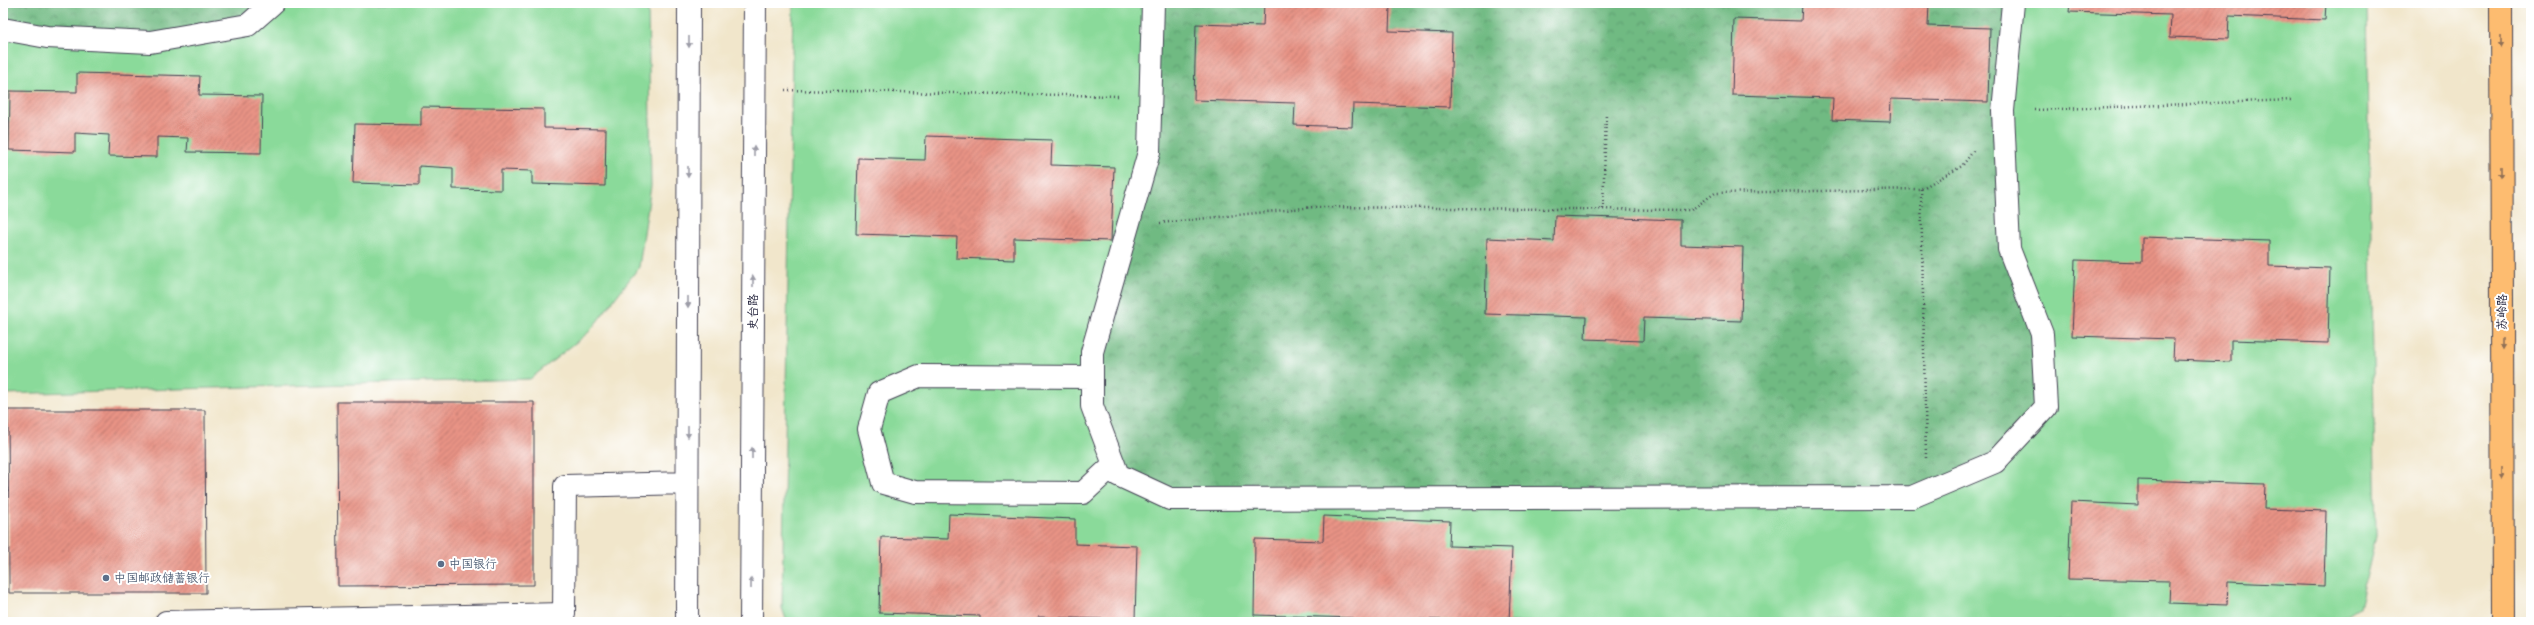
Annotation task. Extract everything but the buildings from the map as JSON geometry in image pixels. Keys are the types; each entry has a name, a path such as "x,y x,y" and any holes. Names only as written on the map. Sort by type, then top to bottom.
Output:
{"main road":[{"name":"苏岭路","path":"2501,3 2503,622"}],"street":[{"path":"3,29 47,36 150,42 248,25 273,3"},
{"path":"687,622 689,3"},
{"name":"史台路","path":"751,622 756,3"},
{"path":"1153,3 1149,152 1126,227 1092,352 1092,406 1118,475 1170,499 1912,497 1995,462 2046,407 2042,334 2009,249 2003,111 2013,3"},
{"path":"1092,377 919,376 879,393 869,429 883,483 915,492 1083,493 1114,464"},
{"path":"166,622 564,614 565,486 687,483"}],"path":[{"path":"755,90 1150,96"},
{"path":"2003,111 2291,100"},
{"path":"1603,210 1606,114"},
{"path":"1126,227 1314,207 1691,210 1715,193 1921,189 1962,166 1976,148"},
{"path":"1921,189 1926,491"}],"green space":[{"path":"3,3 648,3 651,186 639,267 589,332 530,379 3,394"},
{"path":"3,3 273,3 248,25 150,42 3,29"},
{"path":"793,3 2367,3 2376,536 2359,608 2336,622 787,622 782,608"},
{"path":"1153,3 2012,3 2009,249 2042,334 2046,407 1995,462 1912,497 1170,499 1118,475 1092,406 1126,227 1149,152"}],"place":[{"name":"中国银行","path":"441,564"},
{"name":"中国邮政储蓄银行","path":"106,578"}]}
